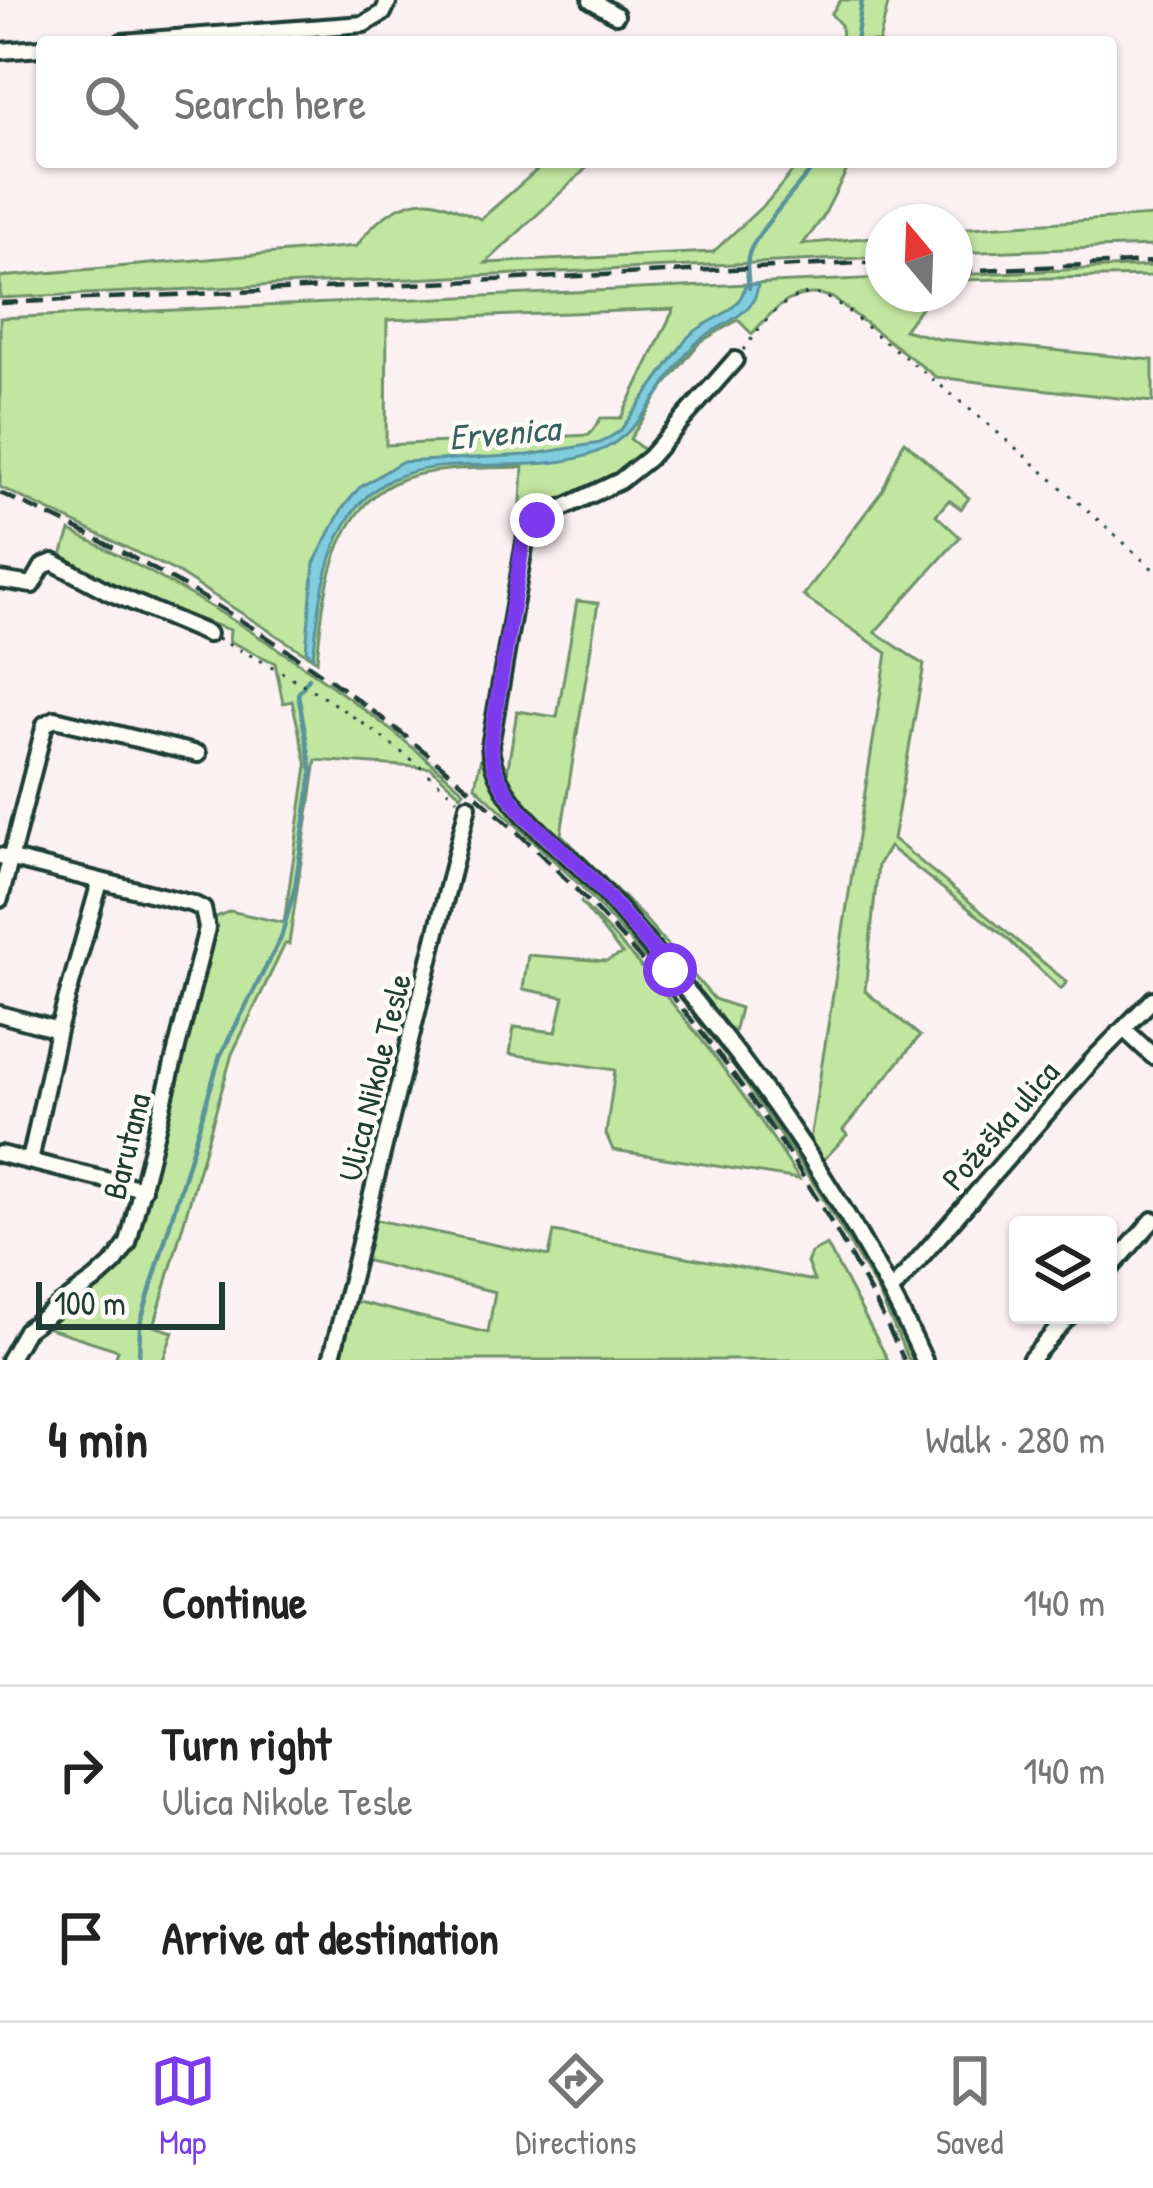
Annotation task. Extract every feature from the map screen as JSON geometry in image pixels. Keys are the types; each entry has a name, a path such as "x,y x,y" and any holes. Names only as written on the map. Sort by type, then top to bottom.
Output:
{"street":[{"path":"591,0 616,15"},
{"path":"203,36 364,24 383,13 389,1"},
{"path":"0,51 36,48"},
{"path":"735,360 649,458 620,481 537,520 527,530 490,746 492,767 512,801 588,875 709,1016 795,1138 892,1290 924,1360"},
{"path":"0,580 32,585 43,566 53,562 208,634"},
{"path":"0,899 5,857 45,724 55,719 198,754"},
{"name":"Ulica Nikole Tesle","path":"331,1360 468,807"},
{"path":"5,857 100,882 58,1030 30,1161"},
{"name":"Barutana","path":"9,1360 26,1330 115,1262 128,1243 206,939 206,915 193,904 100,882"},
{"name":"Požeška ulica","path":"892,1290 1093,1060 1153,999"},
{"path":"0,1014 58,1030"},
{"path":"1125,1030 1153,1056"},
{"path":"0,1154 143,1190"},
{"path":"1117,1261 1153,1220"},
{"path":"1030,1360 1062,1324"}],"path":[{"path":"735,360 774,313 800,296 820,296 949,388 1153,569"},
{"path":"208,634 279,667 384,736 468,807"}],"green space":[{"path":"841,0 889,0 880,36 842,36 841,25 831,14"},
{"path":"539,168 587,168 486,263 713,252 769,200 795,168 848,168 822,219 803,244 865,238 865,258 0,298 0,277 357,246 380,220 401,207 424,201 481,219"},
{"path":"1153,216 1153,246 973,252 973,228"},
{"path":"1153,266 1153,276 973,280 973,274"},
{"path":"865,279 865,312 918,312 904,330 939,339 1153,360 1153,402 936,377 833,298 798,296 778,307 752,334 738,320 700,342 630,439 648,453 621,476 519,538 523,467 439,471 385,488 365,505 337,552 323,607 317,661 175,571 0,487 0,318","holes":["674,309 621,418 601,418 589,435 386,445 387,320"]},
{"path":"904,441 969,498 961,509 949,500 936,515 960,537 875,632 924,665 893,839 1067,982 1061,989 1003,935 889,847 878,865 865,991 920,1036 819,1165 808,1152 887,653 803,596 882,491"},
{"path":"70,531 175,586 276,648 372,716 464,791 461,795 431,768 316,760 289,944 232,1054 154,1326 173,1332 163,1360 115,1360 118,1350 39,1325 135,1243 216,917 230,911 284,923 307,766 292,701 283,703 275,663 229,641 230,630 131,596 61,557"},
{"path":"577,601 598,603 561,834 644,918 714,999 740,1008 732,1041 506,780 517,711 557,717"},
{"path":"484,743 496,785 623,920 764,1097 884,1290 916,1360 909,1360 877,1290 819,1192 736,1069 582,887 475,786"},
{"path":"580,901 697,1034 799,1179 613,1150 606,1134 615,1070 510,1054 514,1027 556,1032 564,997 523,989 528,955 606,961 622,954"},
{"path":"372,1219 549,1256 554,1232 814,1281 807,1263 811,1253 827,1245 888,1360 340,1360 354,1301 488,1333 495,1292 363,1260"}],"water":[{"path":"758,284 750,305 695,344 633,427 606,448 554,463 423,469 375,489 357,507 332,553 313,657 306,650 314,563 342,509 359,488 401,462 528,455 600,443 620,431 688,337 737,303 745,285"}],"waterway":[{"name":"Ervenica","path":"857,36 862,0"},
{"name":"Ervenica","path":"749,288 751,249 812,168"},
{"name":"Ervenica","path":"139,1360 140,1324 220,1056 281,938 295,887 312,772 298,694 309,678"}],"railway":[{"path":"973,270 1153,262"},
{"path":"0,303 865,263"},
{"path":"0,493 145,564 282,647 411,741 531,845 641,959 740,1083 828,1217 904,1360"}],"route":[{"path":"537,520 523,543 490,746 492,767 512,801 588,875 670,970"}]}
